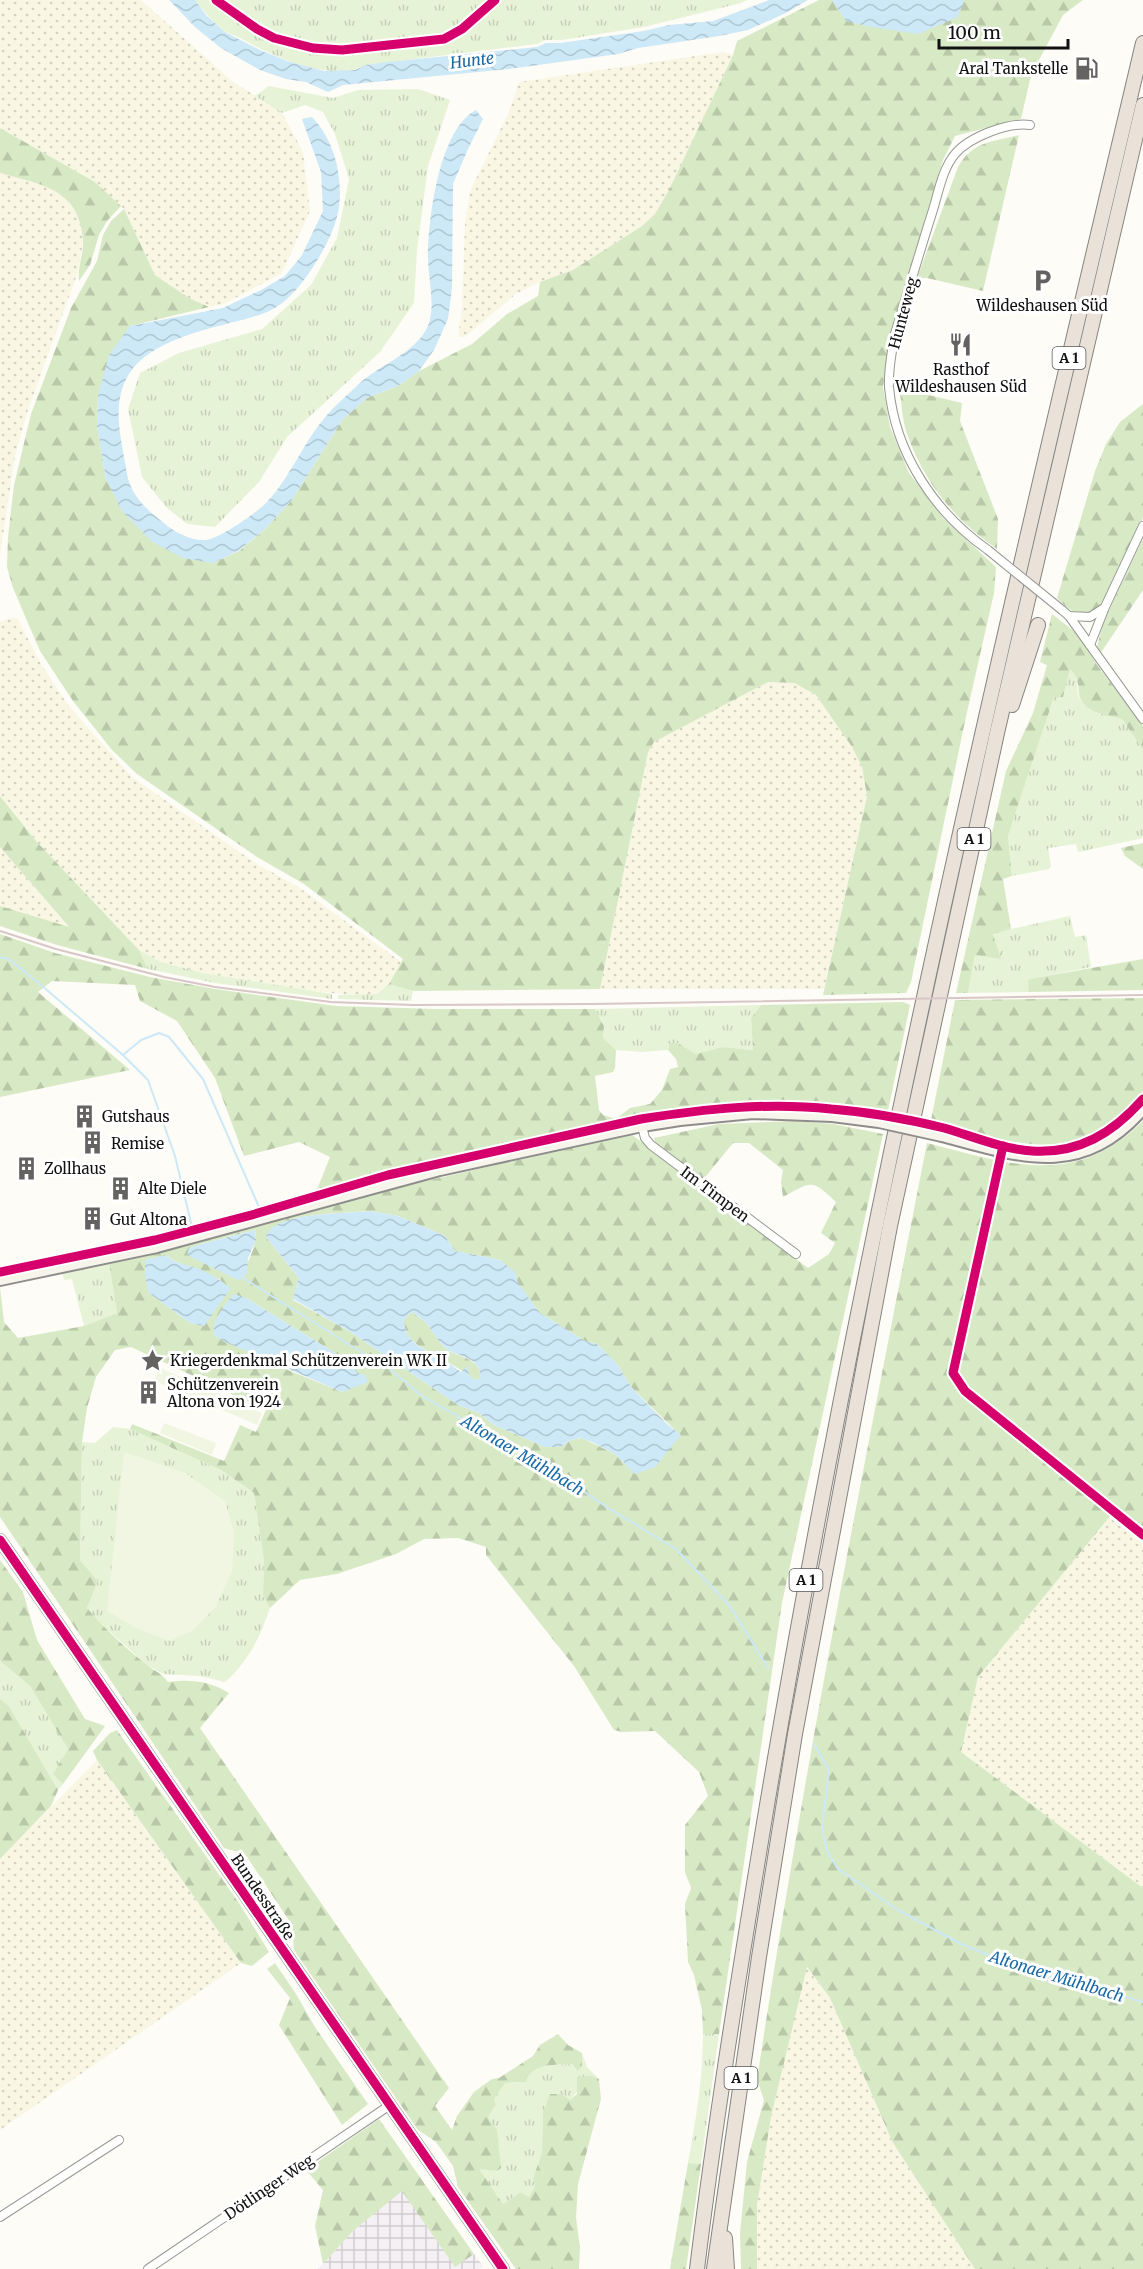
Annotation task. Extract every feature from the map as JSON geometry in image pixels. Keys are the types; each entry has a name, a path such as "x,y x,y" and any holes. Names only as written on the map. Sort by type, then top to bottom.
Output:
{"highway":[{"name":"A 1","path":"697,2269 718,2111 779,1732 875,1223 946,889 1143,43"},
{"name":"A 1","path":"714,2269 763,1933 832,1530 890,1226 997,733 1143,105"},
{"path":"997,733 1010,714 1038,625"},
{"path":"723,2200 727,2269"}],"main road":[{"path":"0,1280 157,1247 440,1170 642,1126 680,1120 753,1113 832,1116 879,1122 1013,1154 1053,1158 1085,1151 1103,1143 1127,1126 1143,1109"},
{"name":"Bundesstraße","path":"0,1540 503,2269"}],"street":[{"name":"Hunteweg","path":"1030,125 1020,124 965,143 953,156 941,183 897,327 891,363 890,387 899,438 930,494 948,516 969,537 1069,616 1143,718"},
{"path":"1090,645 1143,526"},
{"path":"1069,616 1090,617 1105,607"},
{"name":"Im Timpen","path":"642,1126 645,1138 651,1145 796,1254"},
{"name":"Dötlinger Weg","path":"148,2269 390,2105"},
{"path":"0,2217 118,2140"}],"shaded area":[{"path":"0,0 141,0 232,81 282,113 303,152 310,211 282,273 224,304 209,307 188,298 155,275 124,209 95,182 0,128"},
{"path":"723,52 733,55 668,193 655,214 642,226 573,270 516,294 465,337 458,337 462,308 465,222 470,191 508,114 519,82"},
{"path":"0,173 48,186 66,199 80,218 83,242 78,272 27,413 15,456 0,555"},
{"path":"11,617 18,619 41,664 68,705 132,777 254,862 300,888 401,962 389,984 377,994 361,996 295,989 203,973 161,962 139,950 36,841 0,796 0,622"},
{"path":"768,682 794,683 816,695 852,747 862,767 867,796 824,989 600,989 648,752 654,742"},
{"path":"0,847 69,928 0,906"},
{"path":"1109,1517 1143,1544 1143,1888 961,1752 978,1677"},
{"path":"97,1760 241,1963 0,2130 0,1859"},
{"path":"806,1967 830,1998 893,2143 975,2269 757,2269 757,2205 771,2117"},
{"path":"402,2190 455,2266 474,2254 483,2266 479,2269 318,2269 353,2231"}],"green space":[{"path":"195,0 212,0 273,41 313,51 342,53 444,42 469,29 502,0 747,0 644,27 335,71 285,60 227,33 204,12"},
{"path":"219,0 492,0 461,28 443,37 342,49 313,46 274,36"},
{"path":"819,0 1083,0 1063,15 1031,75 1021,119 955,136 943,160 890,335 883,387 890,427 909,473 945,520 996,567 994,593 911,982 906,993 823,995 867,796 862,767 852,747 816,695 794,683 768,682 654,742 648,752 600,989 413,991 389,984 403,959 304,884 257,857 137,774 112,750 73,701 40,651 13,588 7,567 8,537 14,485 31,414 71,308 97,261 103,235 111,221 124,209 155,275 189,298 209,307 130,326 98,395 97,426 106,479 213,563 239,551 264,530 292,500 342,420 367,398 398,386 419,371 472,344 507,314 538,296 540,282 573,270 642,226 655,214 668,192 733,55 737,41"},
{"path":"269,86 333,98 358,90 418,89 450,100 428,166 417,250 414,303 380,352 287,437 259,482 215,527 187,524 166,507 142,477 128,409 140,373 179,353 262,329 311,285 337,238 349,179 335,134 323,112 305,105 282,113 255,96"},
{"path":"0,128 95,182 121,206 107,221 99,235 90,265 79,281 83,240 80,223 74,210 66,199 43,186 0,173"},
{"path":"1019,135 983,291 927,278 917,278 958,167 964,158 984,144"},
{"path":"899,388 962,403 960,421 998,519 997,549 954,513 932,484 907,434"},
{"path":"1143,404 1142,520 1107,595 1092,612 1082,614 1070,610 1057,598 1095,471 1106,444 1120,422"},
{"path":"1143,538 1143,590 1100,654 1096,651 1103,623"},
{"path":"1052,614 1079,635 1097,665 1143,725 1143,750 1122,719 1096,712 1085,705 1079,694 1076,678 1070,669 1063,697 1054,697 1008,836 1012,876 1003,879 1011,929 993,934 1001,959 975,955 968,993 956,993 1006,771 1033,713 1047,665 1040,662"},
{"path":"1070,668 1076,677 1078,695 1083,704 1098,713 1122,719 1143,750 1143,838 1078,852 1076,844 1048,848 1051,866 1049,869 1012,876 1008,836 1054,697 1063,697"},
{"path":"0,796 36,841 139,950 148,969 57,945 0,926 0,906 69,927 0,847"},
{"path":"1143,843 1143,869 1125,856 1121,848"},
{"path":"1070,916 1075,937 1086,935 1091,967 1030,979 1028,992 968,993 975,955 1000,958 993,933"},
{"path":"0,934 55,953 150,977 215,989 336,1006 436,1009 595,1009 604,1026 603,1038 616,1050 613,1072 595,1076 599,1110 603,1115 616,1119 630,1108 650,1104 662,1090 670,1069 678,1067 676,1059 668,1050 670,1043 678,1043 696,1054 722,1047 753,1050 751,1018 761,1005 903,1002 910,1005 888,1111 792,1104 680,1111 479,1151 316,1192 330,1157 299,1142 244,1156 215,1078 177,1021 140,1001 135,985 52,981 38,992 130,1070 0,1097"},
{"path":"139,950 161,962 203,973 332,994 332,999 215,983 148,969"},
{"path":"1143,959 1143,990 1028,992 1029,979"},
{"path":"389,984 413,991 411,1001 338,999 338,995 377,994"},
{"path":"1143,998 1143,1091 1113,1125 1091,1137 1069,1143 1046,1145 1000,1139 931,1120 955,1000"},
{"path":"761,1005 751,1018 753,1050 722,1047 696,1054 678,1043 670,1044 668,1050 642,1052 616,1050 603,1038 604,1025 595,1009"},
{"path":"794,1121 833,1124 883,1134 782,1603 719,2034 703,2034 702,2010 694,1975 688,1962 685,1904 691,1888 685,1872 685,1825 708,1796 699,1772 655,1731 622,1732 614,1730 574,1666 486,1555 486,1547 458,1538 424,1539 396,1554 337,1574 300,1580 270,1608 263,1596 264,1561 254,1493 221,1470 130,1429 132,1424 224,1461 240,1425 256,1432 266,1410 131,1347 115,1350 96,1377 87,1408 82,1442 80,1560 98,1581 87,1608 123,1645 168,1682 200,1682 229,1693 200,1728 449,2088 435,2106 452,2130 457,2116 474,2092 533,2056 540,2045 558,2034 568,2045 582,2053 582,2067 577,2071 572,2064 539,2068 533,2071 526,2082 505,2083 494,2099 496,2105 488,2117 497,2130 501,2168 497,2171 479,2169 503,2204 521,2192 529,2197 535,2186 533,2179 542,2152 543,2113 550,2094 561,2094 570,2100 577,2094 577,2077 592,2076 599,2079 601,2099 578,2184 576,2218 580,2247 579,2269 516,2269 458,2187 453,2166 436,2142 418,2130 294,1950 292,1925 245,1854 224,1848 0,1517 0,1287 4,1322 18,1338 84,1326 117,1313 109,1263 205,1240 382,1191 631,1134 808,1268 829,1254 835,1243 821,1233 836,1202 821,1189 806,1185 783,1197 781,1182 783,1170 749,1143 733,1143 702,1181 656,1145 654,1138 719,1124","holes":["370,1211 398,1216 445,1236 455,1251 500,1260 540,1313 585,1341 597,1344 618,1365 631,1387 680,1435 625,1464 615,1454 582,1438 571,1440 560,1447 545,1447 494,1425 479,1413 458,1405 349,1331 293,1300 299,1278 266,1237 296,1218","255,1230 253,1249 238,1280 224,1272 198,1245","166,1255 177,1262 221,1280 204,1326 190,1323 149,1293","246,1298 335,1353 357,1373 353,1387 342,1392 278,1366 214,1335"]},
{"path":"1143,1121 1143,1531 1116,1509 978,1677 961,1752 1143,1888 1143,2269 975,2269 893,2143 830,1998 807,1967 771,2117 757,2205 757,2269 741,2269 740,2233 747,2162 764,2100 757,2080 775,1962 837,1610 927,1143 1014,1163 1040,1165 1066,1163 1092,1156 1117,1142"},
{"path":"109,1263 117,1313 84,1326 72,1279 64,1280 62,1272"},
{"path":"412,1312 425,1322 445,1347 474,1363 481,1372 481,1379 475,1380 412,1340 405,1327 404,1319"},
{"path":"160,1368 262,1413 257,1425 154,1381"},
{"path":"164,1423 216,1443 212,1455 160,1433"},
{"path":"113,1427 130,1429 221,1470 254,1493 264,1561 263,1596 270,1608 253,1648 241,1666 225,1682 200,1676 163,1674 147,1665 99,1622 87,1608 98,1581 80,1560 82,1442 95,1443"},
{"path":"124,1452 185,1473 225,1501 234,1532 232,1572 215,1608 192,1631 170,1641 136,1628 107,1611"},
{"path":"0,1560 23,1592 37,1640 85,1719 105,1726 63,1784 53,1774 68,1749 30,1686 0,1661"},
{"path":"0,1661 30,1686 68,1749 54,1774 63,1784 58,1790 9,1706 0,1699"},
{"path":"0,1699 9,1706 58,1790 51,1806 0,1859"},
{"path":"117,1730 239,1903 269,1952 252,1966 241,1963 97,1760 93,1751 110,1733"},
{"path":"275,1963 315,2027 368,2104 342,2125 279,2025 290,1998 267,1969"},
{"path":"703,2034 719,2034 701,2164 688,2163 700,2083"},
{"path":"582,2053 587,2067 599,2079 591,2076 570,2100 543,2113 542,2152 533,2179 535,2186 529,2197 521,2192 503,2204 478,2168 497,2171 488,2117 496,2105 493,2099 505,2083 526,2082 533,2071 539,2068 572,2064 576,2071 582,2067"},
{"path":"379,2119 474,2254 455,2267 402,2191 353,2231 323,2264 315,2226 323,2190 306,2170"},
{"path":"688,2163 701,2164 686,2269 670,2269"}],"water":[{"name":"Hunte","path":"169,0 195,0 206,15 225,32 287,61 324,71 355,70 366,65 387,62 537,47 546,43 560,43 644,31 669,25 713,21 769,0 808,0 748,30 719,36 638,48 618,54 509,69 343,85 328,92 306,82 286,79 260,70 221,48 196,28"},
{"path":"832,0 964,0 958,17 918,34 846,21"},
{"path":"476,110 483,119 453,184 452,288 448,319 434,350 419,371 398,386 367,398 342,420 292,500 264,530 238,551 213,563 183,558 151,541 122,511 106,479 97,426 98,395 109,355 130,326 223,308 285,276 302,255 323,211 321,172 302,119 312,117 320,126 331,147 338,171 340,195 338,214 331,234 308,275 290,296 267,312 181,337 151,352 129,374 120,398 119,423 127,474 136,496 152,513 178,533 194,539 211,539 235,526 264,505 279,487 323,419 367,377 406,351 422,336 428,326 431,310 428,265 430,221 438,177 453,136 463,120"},
{"path":"370,1211 398,1216 445,1236 455,1251 500,1260 515,1272 518,1283 540,1313 585,1341 597,1344 618,1365 631,1387 681,1435 655,1467 635,1474 615,1454 581,1438 571,1440 560,1447 545,1447 494,1425 479,1413 458,1405 349,1331 293,1299 299,1278 266,1237 272,1229 282,1222 312,1215","holes":["412,1312 425,1322 448,1350 474,1363 480,1372 480,1379 475,1380 469,1375 467,1366 461,1372 411,1340 407,1334 404,1319"]},
{"path":"255,1230 256,1240 248,1258 247,1273 238,1280 187,1255 189,1248"},
{"path":"166,1255 178,1262 202,1270 231,1288 204,1326 190,1323 149,1293 145,1275 145,1260"},
{"path":"234,1294 246,1298 353,1364 357,1373 365,1375 368,1382 342,1392 223,1341 214,1335 215,1324 223,1308"}],"waterway":[{"name":"Altonaer Mühlbach","path":"0,957 10,960 123,1055 141,1040 159,1033 169,1037 203,1079 259,1207"},
{"path":"123,1055 148,1080 175,1156 192,1227"},
{"name":"Altonaer Mühlbach","path":"243,1278 386,1366 422,1396 551,1469 608,1508 676,1549 730,1606 768,1668"},
{"name":"Altonaer Mühlbach","path":"814,1744 829,1770 822,1829 827,1851 838,1869 898,1910 961,1944 1026,1970 1143,2002"}],"railway":[{"path":"0,931 56,949 164,977 215,987 331,1002 413,1005 592,1004 1143,995"}],"cycle path":[{"path":"216,0 274,38 313,48 342,50 444,39 462,29 495,0"},
{"path":"0,1272 155,1240 255,1214 388,1175 665,1115 759,1106 845,1110 944,1128 1010,1148 1049,1151 1065,1149 1094,1139 1120,1122 1143,1099"},
{"path":"1003,1146 953,1373 965,1391 1143,1535"},
{"path":"0,1540 503,2269"}],"place":[{"name":"Aral Tankstelle","path":"1086,68"},
{"name":"Wildeshausen Süd","path":"1042,281"},
{"name":"Rasthof Wildeshausen Süd","path":"961,345"},
{"name":"Gutshaus","path":"84,1116"},
{"name":"Remise","path":"93,1143"},
{"name":"Zollhaus","path":"26,1168"},
{"name":"Alte Diele","path":"120,1188"},
{"name":"Gut Altona","path":"92,1219"},
{"name":"Kriegerdenkmal Schützenverein WK II","path":"152,1360"},
{"name":"Schützenverein Altona von 1924","path":"149,1393"}]}
